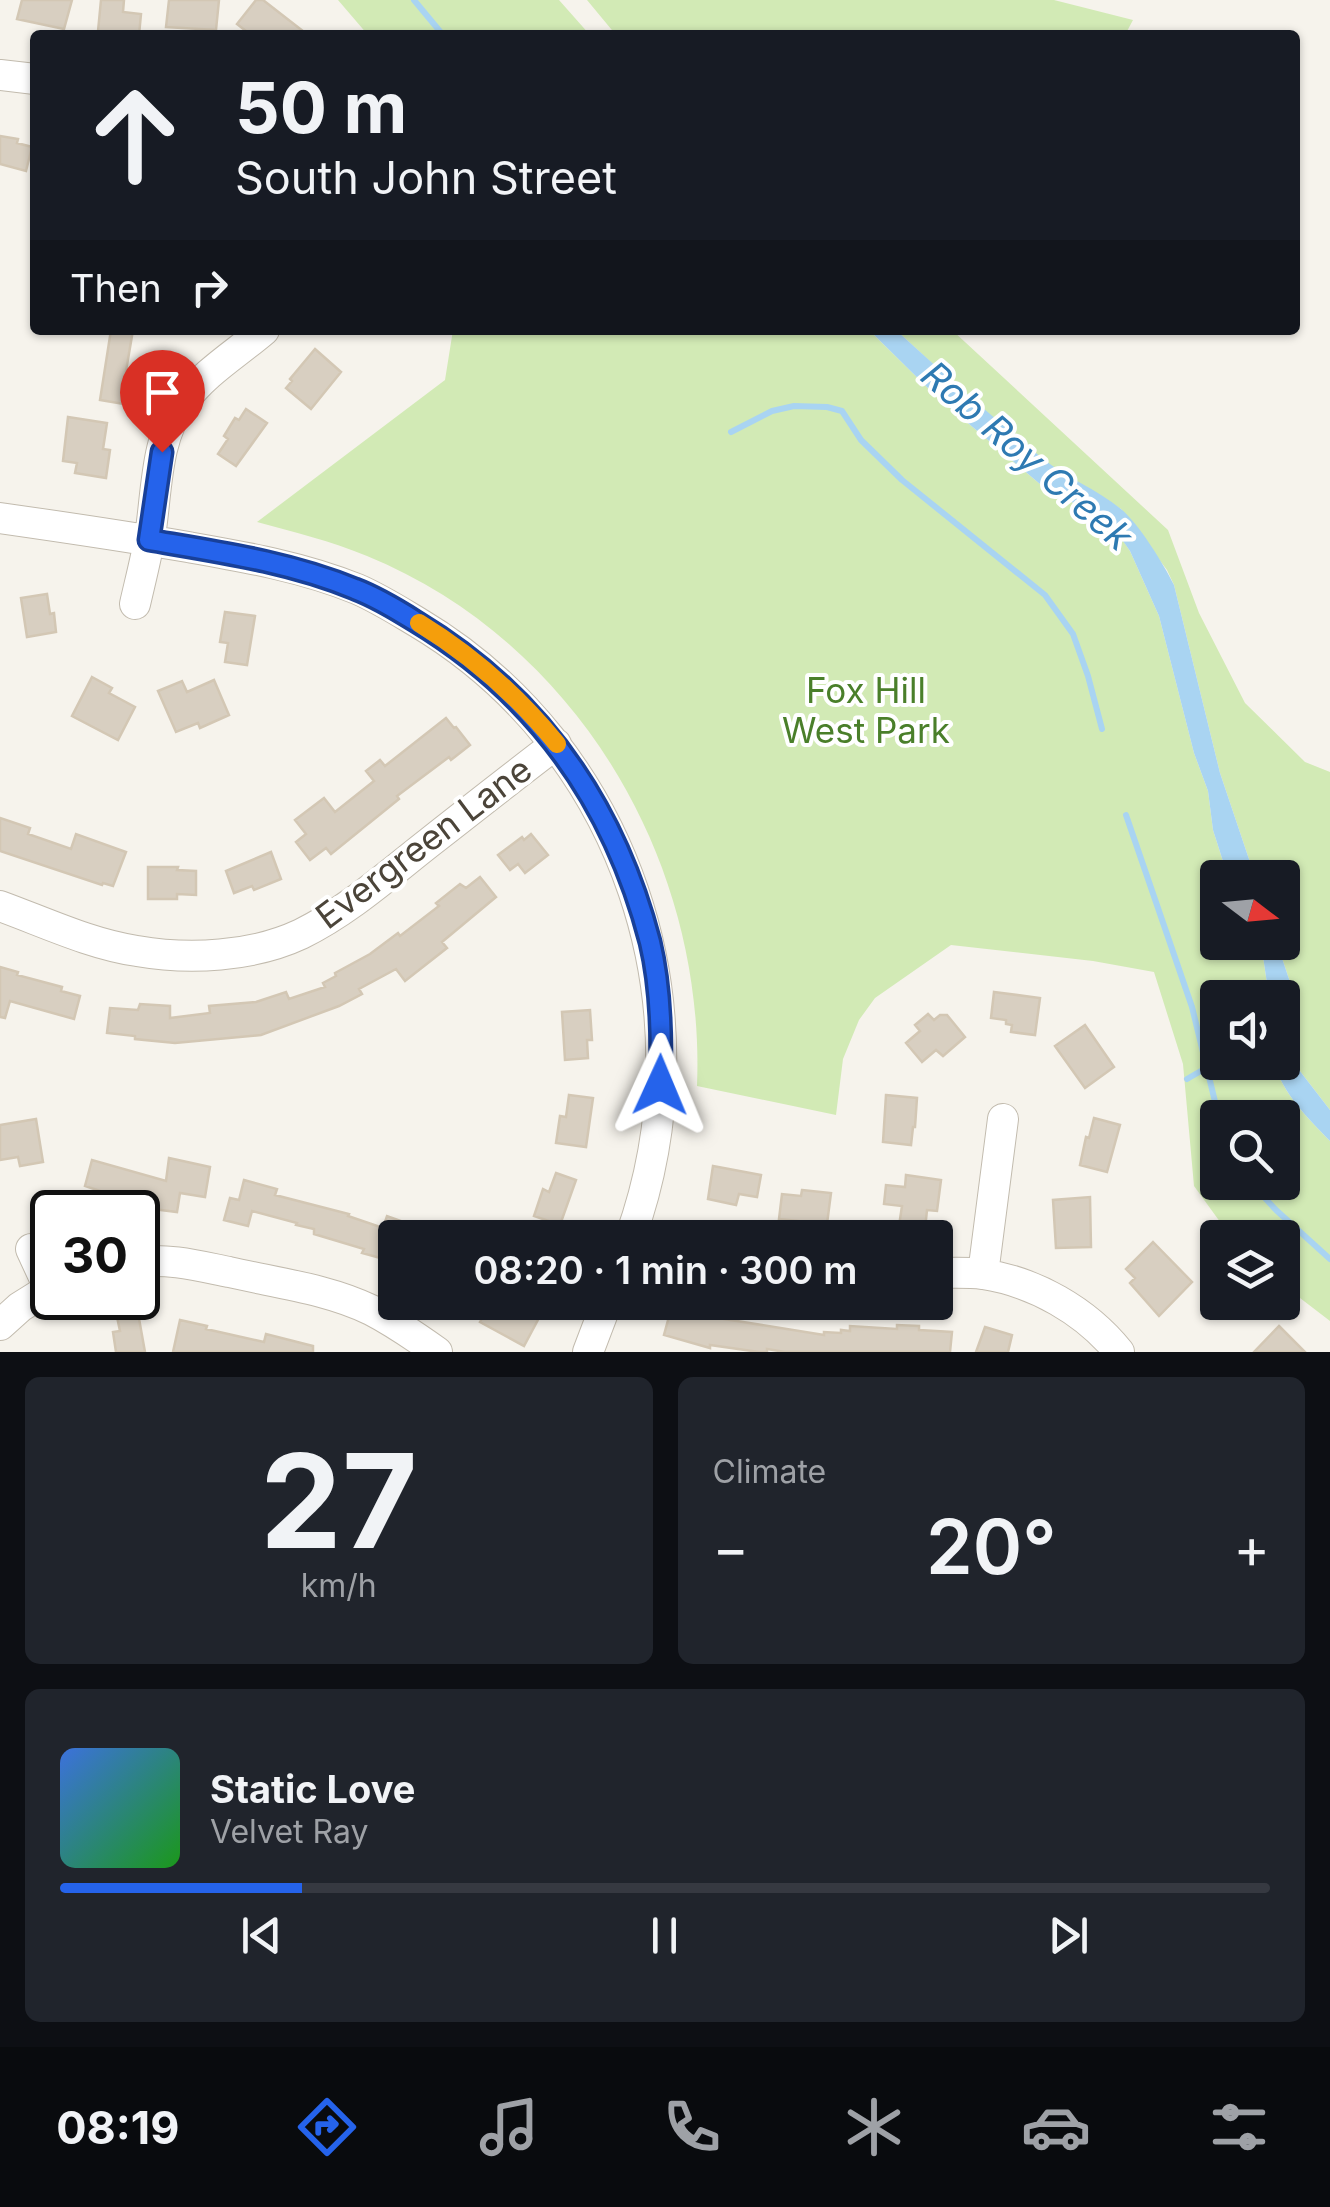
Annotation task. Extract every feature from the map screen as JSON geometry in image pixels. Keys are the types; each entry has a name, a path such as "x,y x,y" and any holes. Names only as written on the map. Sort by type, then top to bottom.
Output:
{"street":[{"path":"0,76 30,79"},
{"path":"134,604 169,426 180,405 202,380 258,335"},
{"path":"0,518 279,564 339,583 372,596 424,626 482,666 521,702 578,774 618,850 650,945 660,1015 659,1116 641,1220"},
{"name":"Evergreen Lane","path":"0,906 136,951 194,955 268,946 300,934 350,904 556,744"},
{"path":"982,1274 1002,1120"},
{"path":"160,1260 344,1299 374,1312 436,1352"},
{"path":"953,1273 982,1274 1020,1284 1059,1301 1090,1321 1119,1352"},
{"path":"0,1325 30,1301"},
{"path":"588,1352 600,1320"}],"green space":[{"path":"338,0 559,0 586,30 364,30"},
{"path":"587,0 1054,0 1133,20 1128,30 612,30"},
{"name":"Fox Hill West Park","path":"452,335 874,335 936,396 1047,490 1096,514 1118,533 1130,551 1159,616 1194,753 1208,791 1213,830 1223,860 1200,860 1200,960 1264,960 1266,980 1200,980 1200,1080 1281,1080 1294,1100 1200,1100 1200,1194 1194,1186 1183,1064 1154,972 951,945 875,998 859,1020 843,1059 836,1115 697,1086 694,1002 679,921 652,843 614,769 566,702 508,644 442,594 367,556 257,522 445,380"},
{"path":"901,335 957,335 1168,530 1199,613 1245,703 1305,762 1330,772 1330,1110 1300,1071 1300,980 1289,980 1283,960 1300,960 1300,860 1249,860 1220,773 1167,570 1121,509 1051,466"},
{"name":"Fox Hill West Park","path":"1300,1108 1330,1141 1330,1321 1300,1298 1300,1220 1219,1220 1204,1200 1300,1200"}],"water":[{"name":"Rob Roy Creek","path":"874,335 902,335 1042,458 1112,502 1143,534 1174,585 1220,773 1249,860 1223,860 1213,830 1208,791 1194,753 1159,616 1130,551 1096,514 1047,490 936,396"},
{"path":"1264,960 1283,960 1289,980 1266,980"},
{"path":"1300,1071 1330,1110 1330,1141 1300,1108 1300,1100 1290,1095 1281,1080 1300,1080"}],"building":[{"path":"22,0 72,0 64,29 17,19"},
{"path":"101,0 124,0 123,12 141,14 139,30 98,30"},
{"path":"169,0 219,0 216,30 166,27"},
{"path":"256,0 263,0 302,30 245,30 237,24"},
{"path":"0,136 18,139 17,143 30,146 26,171 0,164"},
{"path":"110,335 132,335 126,371 132,372 124,404 100,400"},
{"path":"315,349 341,372 311,409 286,388"},
{"path":"246,409 267,423 236,466 218,454 235,418 239,420"},
{"path":"68,417 107,423 103,449 110,450 106,478 75,473 77,463 63,461"},
{"path":"47,594 56,632 27,637 21,598"},
{"path":"225,612 255,616 247,665 225,662 228,643 220,642"},
{"path":"92,677 112,688 109,693 135,707 118,740 72,716"},
{"path":"214,680 229,715 200,728 198,723 176,732 158,691 182,681 187,692"},
{"path":"446,718 470,745 397,796 399,799 331,854 326,848 310,860 296,842 306,834 295,820 324,798 335,812 374,781 366,771 380,760 385,766"},
{"path":"0,818 30,828 28,834 71,849 76,834 126,852 113,886 0,851"},
{"path":"531,834 548,855 525,873 518,864 510,870 498,855"},
{"path":"271,852 281,879 234,893 226,871"},
{"path":"148,867 196,871 196,895 148,899"},
{"path":"480,877 496,897 442,942 447,948 405,981 396,969 359,989 362,994 339,1006 261,1035 175,1043 107,1033 110,1008 170,1006 170,1018 210,1013 209,1006 256,1002 286,992 289,999 325,987 323,983 335,973 398,933 400,936 460,884 466,888"},
{"path":"0,967 80,996 74,1019 10,1001 5,1018 0,1017"},
{"path":"994,992 1040,998 1035,1035 1011,1032 1012,1025 1006,1024 1006,1020 991,1018"},
{"path":"590,1010 592,1040 587,1040 588,1058 565,1060 562,1012"},
{"path":"928,1014 934,1020 947,1015 965,1037 943,1056 936,1050 922,1062 906,1043 920,1031 915,1025"},
{"path":"1085,1025 1114,1067 1085,1088 1055,1046"},
{"path":"569,1095 593,1098 586,1147 556,1143 560,1116 566,1117"},
{"path":"886,1095 917,1098 911,1145 883,1142"},
{"path":"1094,1118 1120,1125 1107,1172 1080,1165"},
{"path":"36,1119 43,1162 20,1166 18,1157 0,1160 0,1125"},
{"path":"169,1158 210,1167 205,1197 180,1193 177,1212 160,1210 160,1190 97,1190 85,1186 92,1160 166,1181"},
{"path":"713,1166 761,1175 757,1197 739,1194 736,1205 708,1199"},
{"path":"556,1173 576,1180 562,1220 534,1216 543,1189 549,1192"},
{"path":"906,1175 941,1180 937,1211 927,1210 926,1220 900,1220 902,1206 884,1204 886,1185 905,1187"},
{"path":"244,1180 277,1189 275,1195 349,1214 378,1226 378,1257 362,1253 364,1249 314,1234 314,1229 252,1211 248,1226 224,1220 230,1198 239,1200"},
{"path":"802,1190 831,1193 828,1220 779,1219 782,1194 801,1196"},
{"path":"1090,1197 1091,1247 1056,1248 1053,1200"},
{"path":"1153,1242 1192,1282 1159,1316 1130,1283 1135,1278 1126,1269"},
{"path":"118,1320 139,1320 145,1352 116,1352 113,1332 120,1331"},
{"path":"180,1320 264,1342 266,1334 313,1346 313,1352 173,1352"},
{"path":"481,1320 538,1320 524,1346"},
{"path":"668,1320 730,1320 824,1335 850,1331 850,1326 919,1326 919,1330 952,1332 950,1352 759,1352 710,1348 664,1335"},
{"path":"1279,1326 1305,1352 1254,1352"},
{"path":"985,1327 1012,1335 1008,1352 976,1352"}],"waterway":[{"path":"414,0 439,30"},
{"path":"731,432 772,411 794,406 842,411 861,440 902,480 1045,595 1073,634 1102,729"},
{"path":"1126,815 1192,1007 1215,1100"},
{"path":"1187,1079 1200,1071"},
{"path":"1267,1200 1330,1259"}],"slow traffic":[{"path":"419,623 482,666 557,744"}],"route":[{"path":"162,452 149,540 279,564 357,589 455,646 534,716 578,774 618,850 635,893 650,945 659,1000 660,1085"}]}
